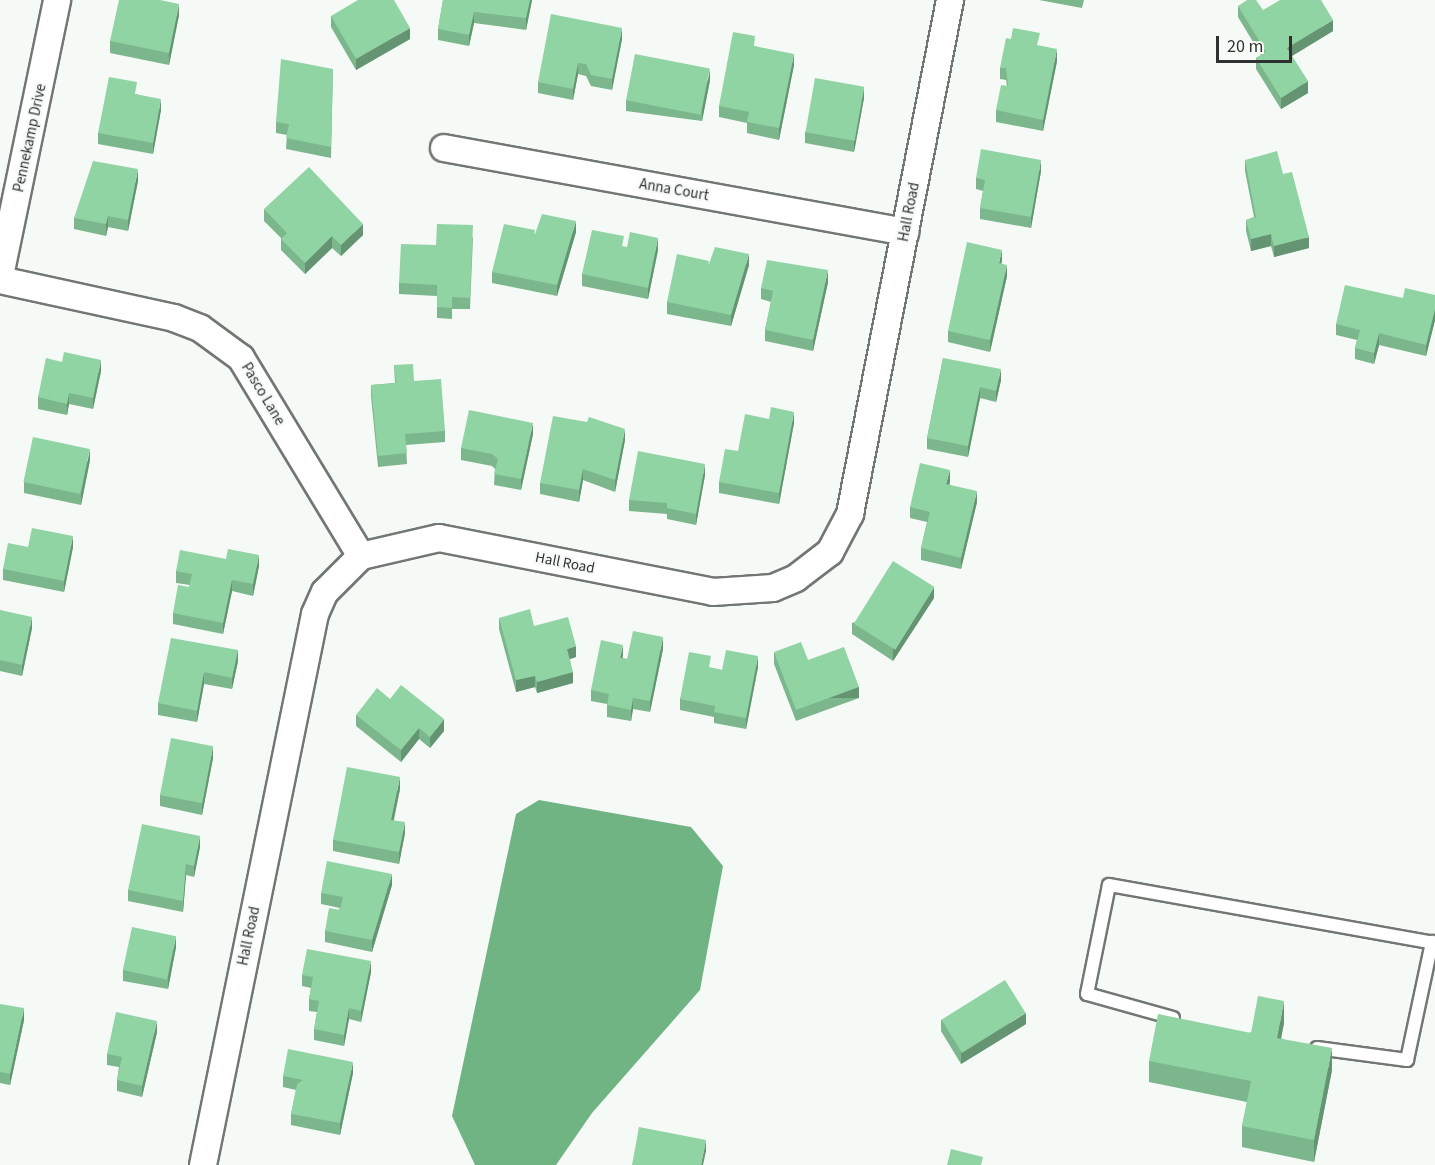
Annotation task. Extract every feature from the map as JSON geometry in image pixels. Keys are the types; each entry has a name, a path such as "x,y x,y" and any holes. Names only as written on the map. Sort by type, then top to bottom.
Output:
{"street":[{"name":"Pennekamp Drive","path":"0,278 57,0"},
{"name":"Hall Road","path":"203,1165 315,614 325,592 361,556 439,538 713,592 773,588 796,578 830,552 850,514 950,0"},
{"name":"Anna Court","path":"444,148 905,232"},
{"name":"Pasco Lane","path":"0,278 174,318 200,328 241,358 361,556"}],"lane":[{"path":"1186,1021 1087,994 1109,885 1434,943 1407,1060 1302,1045"}],"shaded area":[{"path":"539,800 691,827 723,866 700,990 592,1113 556,1165 475,1165 452,1116 516,814"}],"building":[{"path":"119,0 160,0 179,4 169,53 110,41"},
{"path":"358,0 394,0 410,28 356,59 331,16"},
{"path":"443,0 530,0 526,18 474,12 469,35 438,29"},
{"path":"1247,0 1256,0 1263,10 1280,0 1321,0 1333,20 1287,48 1308,81 1281,98 1256,58 1266,52 1238,6"},
{"path":"551,14 622,28 612,79 591,75 586,64 578,63 573,89 538,82"},
{"path":"1013,28 1040,33 1037,45 1057,49 1043,120 996,110 1001,85 1008,86 1006,68 1000,68 1006,38 1011,39"},
{"path":"733,32 755,36 754,46 794,54 779,128 747,122 749,112 719,106"},
{"path":"635,54 710,69 701,115 626,100"},
{"path":"281,59 333,69 331,147 286,138 289,124 276,122"},
{"path":"109,77 137,82 135,94 161,99 153,143 98,133"},
{"path":"815,78 864,87 855,141 805,132"},
{"path":"981,149 1041,160 1031,217 980,208 985,180 976,178"},
{"path":"1277,151 1283,174 1292,172 1309,237 1274,246 1271,234 1251,239 1246,220 1256,217 1245,160"},
{"path":"93,161 138,169 128,220 108,216 106,224 74,218"},
{"path":"309,167 363,224 341,245 332,236 305,263 281,239 287,233 264,209"},
{"path":"542,214 576,221 557,285 492,272 504,224 535,230 534,237"},
{"path":"437,224 473,225 470,298 452,297 452,308 437,307 437,285 399,283 401,244 436,245"},
{"path":"592,230 624,236 622,246 627,247 630,232 658,238 648,288 582,274"},
{"path":"967,242 1002,250 999,263 1007,265 990,340 948,331"},
{"path":"715,247 749,254 731,315 667,302 677,254 709,261 708,267"},
{"path":"767,260 828,270 813,340 765,330 773,291 761,288"},
{"path":"1345,285 1403,298 1405,288 1435,295 1435,309 1426,345 1379,333 1374,353 1355,348 1360,330 1336,324"},
{"path":"64,352 101,360 93,398 69,393 67,404 38,397 46,358 62,362"},
{"path":"943,358 1001,369 996,391 980,387 968,446 927,438"},
{"path":"413,364 414,381 441,379 445,431 405,434 407,453 378,456 371,385 396,383 394,365"},
{"path":"771,407 794,412 779,493 719,482 725,449 738,451 745,414 769,419"},
{"path":"469,410 533,423 521,479 494,474 498,459 492,454 461,448"},
{"path":"553,416 587,422 589,417 625,429 615,480 583,469 579,490 540,483"},
{"path":"33,437 90,449 80,494 23,482"},
{"path":"638,451 705,464 696,514 667,508 667,503 629,500"},
{"path":"920,463 950,470 946,484 977,491 961,558 921,548 930,512 910,507"},
{"path":"32,528 73,536 64,581 3,569 8,543 28,547"},
{"path":"228,549 259,555 253,584 232,580 223,623 173,613 178,585 189,587 192,574 176,571 180,550 226,559"},
{"path":"893,561 935,587 895,650 854,624"},
{"path":"530,609 534,626 568,617 576,646 567,649 573,672 537,682 535,676 516,680 499,618"},
{"path":"0,610 32,617 22,665 0,660"},
{"path":"633,631 663,637 650,701 633,698 631,710 607,705 609,694 591,690 601,640 623,645 620,658 627,659"},
{"path":"171,638 238,650 232,678 204,672 197,711 158,703"},
{"path":"801,642 808,660 844,647 859,687 796,710 774,652"},
{"path":"726,650 758,656 746,718 714,712 715,706 680,699 689,652 711,656 709,667 722,670"},
{"path":"401,685 444,719 430,737 419,728 401,750 356,715 377,688 390,699"},
{"path":"171,738 213,746 202,803 160,795"},
{"path":"347,767 400,777 391,820 405,822 399,852 333,840"},
{"path":"142,824 200,836 194,866 186,864 183,901 128,890"},
{"path":"327,861 392,874 372,940 325,931 329,908 340,910 343,897 321,893"},
{"path":"132,927 176,936 167,979 123,970"},
{"path":"307,949 371,961 361,1011 349,1008 344,1035 314,1029 319,1001 309,999 313,977 302,975"},
{"path":"1005,980 1026,1013 962,1053 941,1020"},
{"path":"1258,996 1284,1001 1277,1038 1332,1048 1314,1140 1242,1126 1251,1081 1149,1061 1158,1014 1251,1033"},
{"path":"0,1004 24,1008 10,1074 0,1072"},
{"path":"116,1012 157,1021 142,1086 117,1080 122,1057 107,1054"},
{"path":"288,1049 353,1062 340,1123 291,1114 297,1084 303,1080 283,1076"},
{"path":"639,1127 706,1140 701,1165 632,1165"},
{"path":"951,1149 983,1157 981,1165 947,1165"}]}
